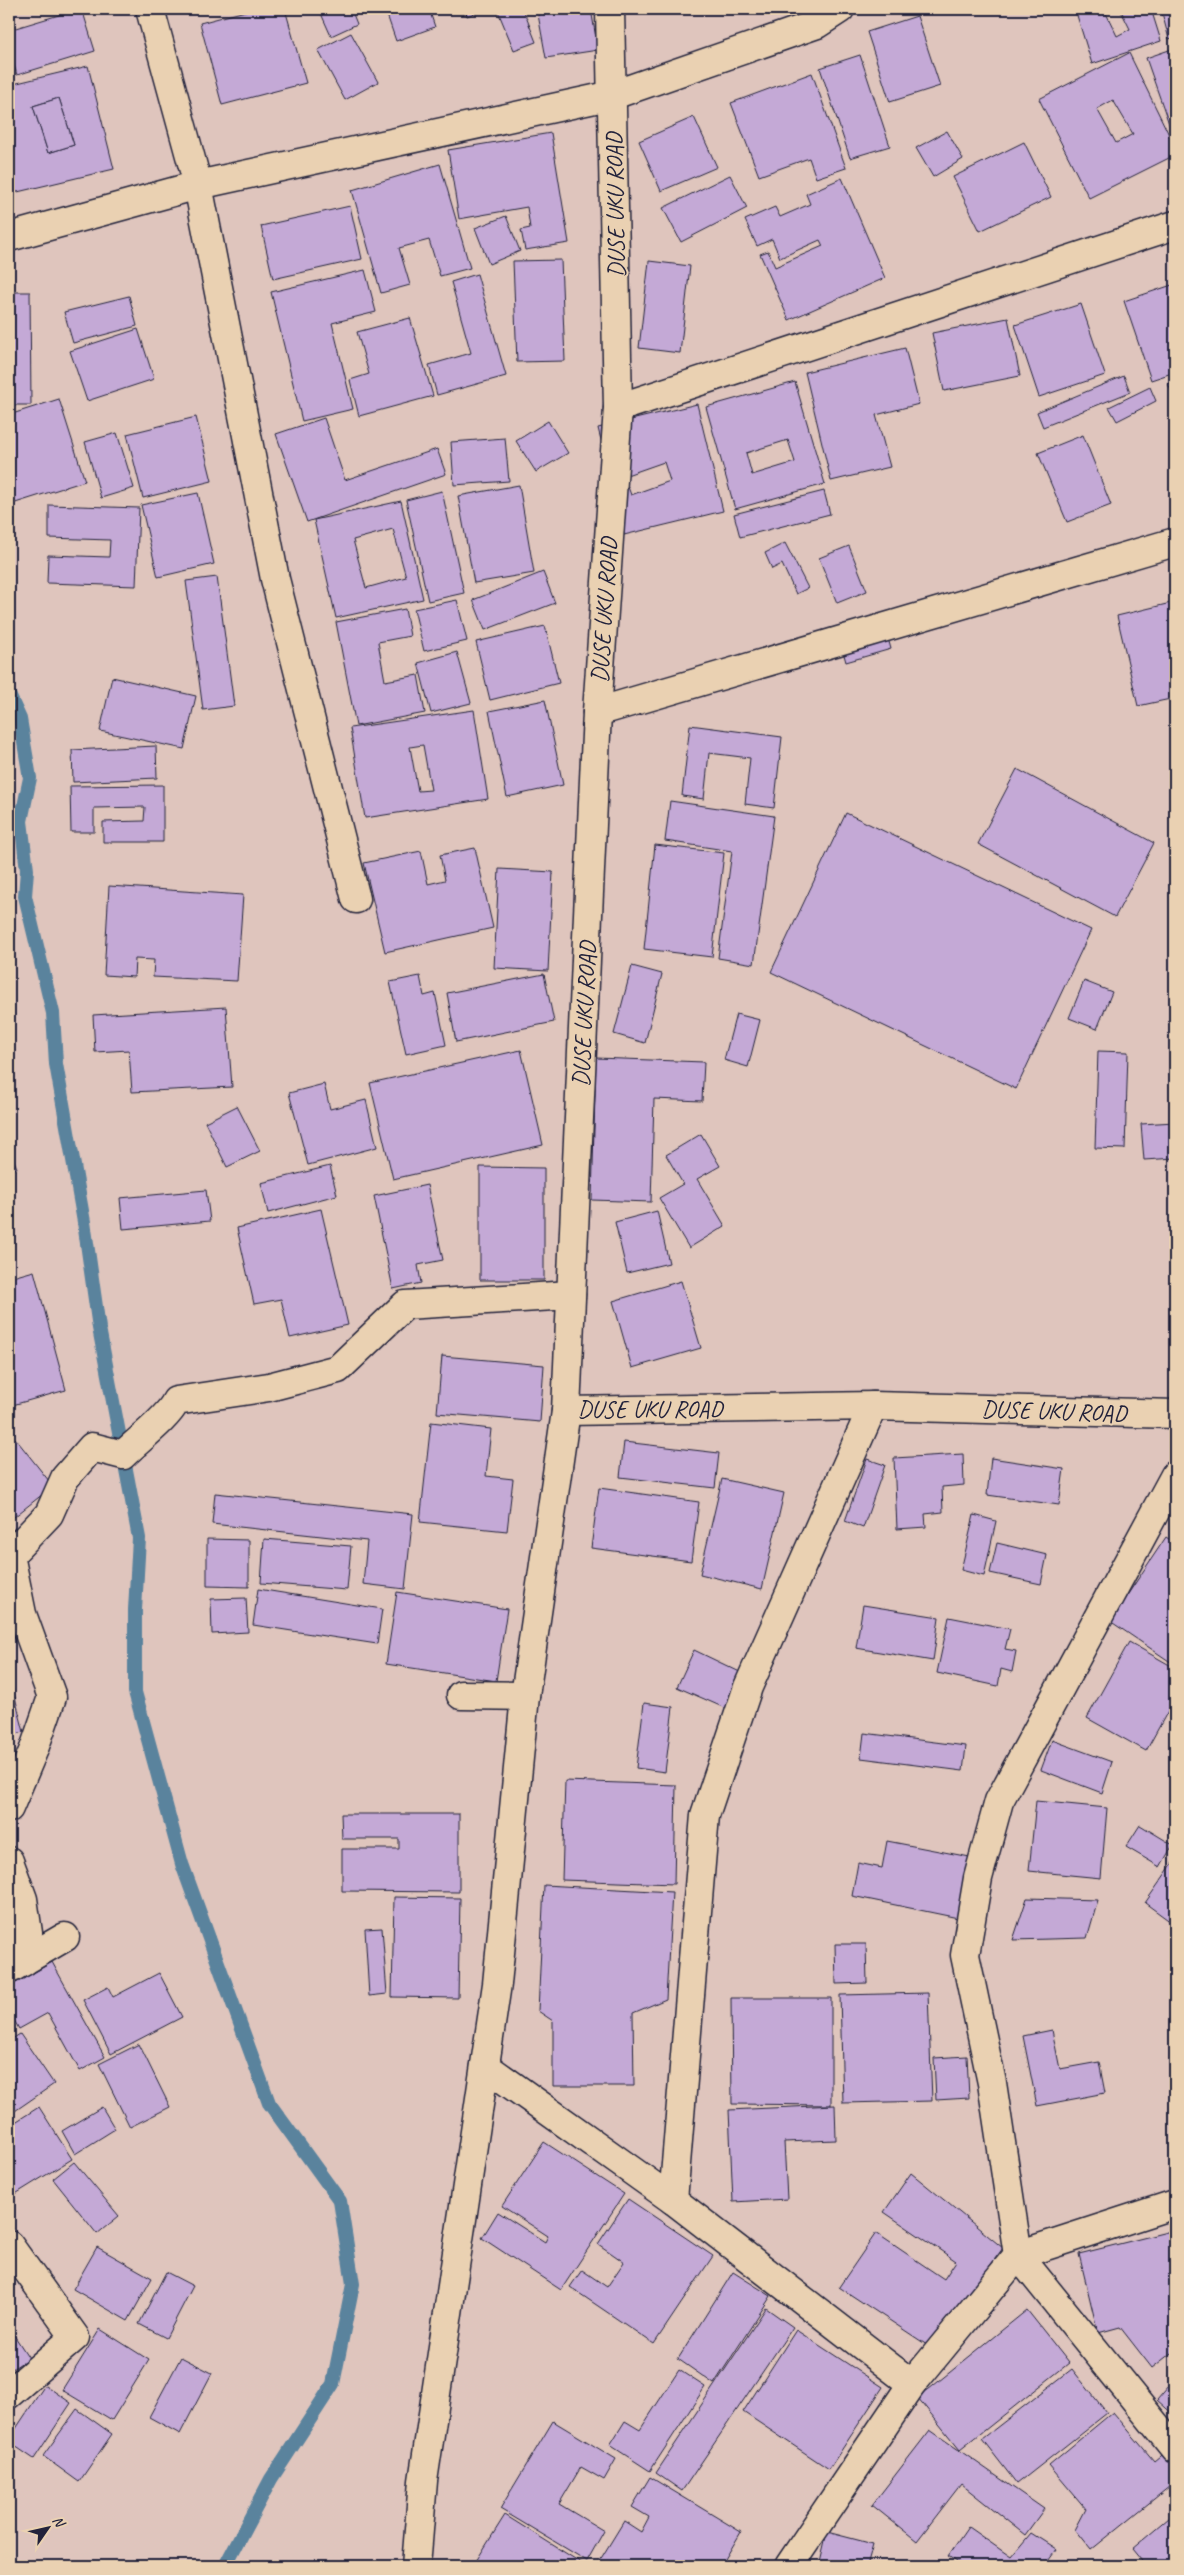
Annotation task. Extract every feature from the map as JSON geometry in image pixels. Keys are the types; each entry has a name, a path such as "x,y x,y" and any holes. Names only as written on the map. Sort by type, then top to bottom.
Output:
{"street":[{"path":"150,9 198,185 275,579 356,899"},
{"name":"DUSE UKU ROAD","path":"610,9 618,408 597,712 566,1411 873,1406 1175,1414"},
{"path":"9,237 198,185 613,95 816,24 840,9"},
{"path":"618,408 1175,225"},
{"path":"597,712 1175,542"},
{"path":"9,1808 34,1749 52,1697 22,1614 9,1555 49,1514 65,1478 92,1447 123,1455 157,1422 171,1413 176,1401 269,1387 338,1369 405,1305 571,1294"},
{"path":"674,2200 705,1815 748,1686 873,1406"},
{"path":"416,2566 423,2481 497,1984 525,1696 566,1411"},
{"path":"1175,1476 999,1801 978,1878 965,1955 992,2083 1018,2255 1175,2449"},
{"path":"461,1695 525,1696"},
{"path":"9,1861 23,1899 28,1933 16,1966"},
{"path":"16,1966 65,1937"},
{"path":"485,2066 674,2200 912,2384"},
{"path":"789,2566 912,2384 1018,2255 1175,2204"},
{"path":"9,2245 74,2337 9,2394"}],"building":[{"path":"82,9 95,51 17,75 9,49 9,30"},
{"path":"253,9 285,9 306,83 222,105 200,23"},
{"path":"319,9 351,9 357,24 331,36"},
{"path":"385,9 429,9 435,27 396,41"},
{"path":"464,9 483,9 483,10 467,16"},
{"path":"497,9 523,9 536,42 514,50"},
{"path":"537,9 591,9 598,50 546,58"},
{"path":"1075,9 1109,9 1105,11 1117,36 1130,29 1120,9 1151,9 1161,41 1092,64"},
{"path":"1161,9 1175,9 1175,37 1169,39"},
{"path":"917,16 940,86 890,102 867,32"},
{"path":"351,33 378,82 345,100 318,50"},
{"path":"1175,48 1175,141 1146,58"},
{"path":"1129,53 1175,147 1175,155 1089,198 1039,99","holes":["1113,100 1133,134 1116,143 1097,109"]},
{"path":"860,55 890,146 850,158 820,68"},
{"path":"88,66 114,169 9,194 9,85","holes":["59,98 74,145 48,153 33,106"]},
{"path":"812,73 846,168 816,178 809,158 759,176 731,103"},
{"path":"59,98 74,145 48,153 33,106"},
{"path":"694,117 717,167 661,191 639,141"},
{"path":"947,131 963,159 933,177 916,148"},
{"path":"551,133 569,243 525,250 521,230 530,228 527,207 459,219 448,150"},
{"path":"1024,142 1051,197 980,231 953,177"},
{"path":"440,164 470,268 440,276 429,240 399,248 410,285 381,293 352,190"},
{"path":"730,175 747,208 681,242 663,208"},
{"path":"842,178 885,278 789,320 760,254 768,251 775,267 823,246 820,240 780,258 772,239 757,246 745,220 775,207 780,217 810,204 806,194"},
{"path":"350,206 362,259 273,279 261,226"},
{"path":"506,216 520,251 489,264 475,228"},
{"path":"561,260 565,361 517,362 513,261"},
{"path":"649,261 690,266 680,353 639,348"},
{"path":"365,270 376,312 332,323 353,409 302,421 271,292"},
{"path":"477,274 506,376 437,395 429,365 471,353 451,282"},
{"path":"1175,284 1175,372 1151,380 1124,301"},
{"path":"9,292 30,292 31,405 9,405"},
{"path":"129,296 137,326 73,343 64,312"},
{"path":"1081,304 1105,375 1039,397 1015,325"},
{"path":"410,318 433,396 359,416 350,380 369,374 357,332"},
{"path":"1008,318 1020,376 944,391 932,333"},
{"path":"138,329 154,379 87,401 70,351"},
{"path":"905,348 919,404 876,415 890,467 831,481 805,372"},
{"path":"1124,376 1130,392 1043,427 1037,412"},
{"path":"1175,381 1175,399 1168,384"},
{"path":"795,382 825,484 735,509 706,407","holes":["788,440 795,462 752,475 746,453"]},
{"path":"1150,387 1156,401 1117,421 1109,407"},
{"path":"59,399 85,481 9,505 9,415"},
{"path":"697,404 723,511 624,535 598,428","holes":["664,462 670,481 631,495 624,476"]},
{"path":"196,417 212,481 143,498 127,434"},
{"path":"324,418 345,480 437,449 446,474 307,522 276,434"},
{"path":"548,421 568,453 536,472 516,441"},
{"path":"117,433 134,488 101,498 85,442"},
{"path":"1083,435 1111,505 1067,522 1038,453"},
{"path":"505,438 509,481 454,485 451,442"},
{"path":"519,485 534,573 474,583 458,496"},
{"path":"442,491 464,593 428,601 406,500"},
{"path":"824,491 830,514 740,537 734,514"},
{"path":"198,493 214,564 158,577 141,505"},
{"path":"401,501 423,599 336,618 314,520","holes":["393,529 406,577 366,588 353,540"]},
{"path":"49,505 139,508 136,586 47,583 48,555 109,557 110,540 49,538"},
{"path":"785,543 808,588 796,594 782,564 772,569 765,553"},
{"path":"849,546 867,591 837,603 819,558"},
{"path":"543,572 555,603 485,630 473,600"},
{"path":"217,577 234,706 203,710 186,581"},
{"path":"457,600 467,641 424,651 414,609"},
{"path":"1175,602 1175,698 1138,706 1117,616"},
{"path":"405,609 410,636 378,642 385,681 418,675 425,713 356,726 336,622"},
{"path":"545,626 559,683 490,700 476,642"},
{"path":"886,631 891,649 846,662 841,644"},
{"path":"457,652 471,703 431,713 418,663"},
{"path":"112,677 196,696 184,749 100,731"},
{"path":"545,700 563,785 507,797 489,711"},
{"path":"474,710 488,799 365,818 350,728","holes":["423,745 431,790 418,791 410,747"]},
{"path":"690,725 782,737 774,808 745,804 750,758 709,753 704,799 682,796"},
{"path":"156,746 157,778 73,782 72,750"},
{"path":"1017,769 1154,843 1115,917 978,844"},
{"path":"163,785 163,842 103,842 103,822 144,821 145,807 94,808 94,832 71,832 70,786"},
{"path":"670,801 774,816 754,964 718,958 732,851 665,841"},
{"path":"846,813 1091,930 1016,1089 771,972"},
{"path":"655,845 724,853 712,957 644,949"},
{"path":"475,848 493,928 385,952 364,863 421,851 428,884 445,880 440,855"},
{"path":"499,869 553,872 548,971 494,968"},
{"path":"109,886 243,895 237,981 153,977 154,960 135,959 134,977 104,975"},
{"path":"632,966 662,974 645,1043 614,1034"},
{"path":"544,974 554,1022 456,1042 447,993"},
{"path":"420,976 424,996 435,993 446,1045 406,1054 390,982"},
{"path":"1084,981 1112,992 1097,1029 1069,1018"},
{"path":"226,1007 232,1087 132,1092 129,1050 95,1052 93,1015"},
{"path":"736,1014 760,1020 748,1067 724,1060"},
{"path":"521,1050 543,1145 393,1179 370,1083"},
{"path":"1098,1051 1128,1052 1125,1149 1095,1148"},
{"path":"596,1058 704,1062 702,1101 654,1099 651,1202 592,1200"},
{"path":"324,1084 330,1109 366,1100 377,1147 308,1165 289,1093"},
{"path":"237,1106 260,1151 227,1167 205,1122"},
{"path":"1175,1122 1175,1158 1144,1160 1141,1124"},
{"path":"701,1134 720,1166 697,1179 725,1226 689,1248 659,1198 683,1184 666,1155"},
{"path":"9,1148 17,1168 9,1171"},
{"path":"330,1166 337,1195 268,1213 261,1183"},
{"path":"480,1167 544,1168 544,1280 480,1280"},
{"path":"427,1185 443,1260 418,1265 421,1283 393,1289 374,1196"},
{"path":"206,1190 210,1221 123,1229 120,1198"},
{"path":"321,1209 348,1325 290,1338 281,1299 254,1304 237,1228"},
{"path":"657,1211 669,1263 627,1273 615,1222"},
{"path":"34,1271 66,1390 9,1406 9,1278"},
{"path":"681,1281 701,1348 632,1368 613,1301"},
{"path":"442,1356 544,1365 540,1422 437,1413"},
{"path":"431,1422 491,1429 486,1476 513,1479 507,1531 420,1522"},
{"path":"15,1438 53,1486 9,1521 9,1443"},
{"path":"624,1442 719,1453 715,1488 620,1477"},
{"path":"963,1454 964,1485 942,1487 943,1512 925,1514 926,1527 897,1529 894,1458"},
{"path":"991,1458 1064,1469 1059,1505 987,1495"},
{"path":"867,1459 885,1465 863,1528 845,1521"},
{"path":"722,1479 784,1493 762,1589 700,1574"},
{"path":"599,1488 699,1502 691,1561 591,1548"},
{"path":"215,1493 413,1514 405,1589 363,1584 367,1541 212,1524"},
{"path":"974,1515 996,1521 984,1576 961,1570"},
{"path":"1166,1537 1175,1543 1175,1665 1110,1621"},
{"path":"207,1539 249,1540 249,1587 207,1586"},
{"path":"264,1539 351,1546 347,1590 261,1583"},
{"path":"997,1543 1047,1555 1041,1584 990,1573"},
{"path":"258,1589 382,1609 377,1644 253,1625"},
{"path":"397,1592 507,1609 496,1681 386,1664"},
{"path":"246,1598 248,1632 212,1634 211,1599"},
{"path":"863,1605 939,1617 933,1661 856,1648"},
{"path":"949,1617 1010,1629 1005,1649 1016,1651 1012,1672 1001,1669 998,1686 937,1673"},
{"path":"1129,1642 1175,1668 1175,1698 1146,1751 1087,1718"},
{"path":"694,1650 744,1674 727,1709 677,1687"},
{"path":"9,1674 24,1732 9,1736"},
{"path":"644,1703 673,1707 665,1772 636,1768"},
{"path":"864,1733 966,1746 963,1771 861,1758"},
{"path":"1052,1740 1112,1762 1102,1793 1041,1770"},
{"path":"565,1781 676,1785 674,1884 562,1880"},
{"path":"1036,1801 1107,1808 1101,1878 1029,1871"},
{"path":"341,1814 459,1814 459,1892 342,1891 342,1849 399,1849 399,1839 342,1839"},
{"path":"1140,1825 1173,1845 1160,1867 1126,1847"},
{"path":"887,1841 975,1858 963,1919 852,1896 858,1863 882,1868"},
{"path":"1175,1860 1175,1925 1145,1903"},
{"path":"544,1885 672,1892 666,1999 633,2013 634,2086 553,2086 553,2021 538,2011"},
{"path":"394,1897 460,1898 458,1998 392,1997"},
{"path":"1027,1898 1098,1900 1087,1938 1013,1940"},
{"path":"382,1928 387,1994 369,1996 365,1929"},
{"path":"835,1944 866,1944 867,1983 836,1984"},
{"path":"52,1962 105,2057 80,2071 48,2013 19,2029 9,2011 9,1987"},
{"path":"159,1973 182,2017 111,2054 83,2000 108,1987 113,1997"},
{"path":"928,1993 932,2101 843,2103 840,1995"},
{"path":"731,1998 831,1998 831,2105 732,2104"},
{"path":"1175,2029 1175,2062 1171,2062"},
{"path":"1052,2030 1060,2069 1099,2062 1105,2093 1037,2106 1023,2036"},
{"path":"20,2034 54,2084 9,2115 9,2041"},
{"path":"139,2044 170,2107 130,2127 99,2064"},
{"path":"967,2056 969,2098 936,2100 934,2058"},
{"path":"835,2105 836,2140 784,2142 787,2199 733,2202 729,2110"},
{"path":"39,2107 72,2159 9,2198 9,2126"},
{"path":"102,2107 115,2129 75,2154 62,2131"},
{"path":"544,2142 624,2194 561,2290 482,2238 498,2212 545,2242 548,2236 502,2206"},
{"path":"74,2162 119,2216 97,2234 53,2179"},
{"path":"911,2173 1003,2248 930,2347 839,2287 876,2233 944,2279 956,2261 884,2212"},
{"path":"628,2199 713,2256 654,2344 570,2287 582,2270 607,2287 624,2262 598,2244"},
{"path":"1175,2230 1175,2350 1152,2368 1120,2327 1098,2333 1079,2254"},
{"path":"97,2247 152,2278 128,2321 73,2289"},
{"path":"166,2272 193,2286 166,2338 139,2324"},
{"path":"733,2272 771,2296 714,2384 678,2359"},
{"path":"766,2308 793,2327 682,2491 656,2473"},
{"path":"1027,2310 1069,2363 960,2450 918,2398"},
{"path":"100,2329 149,2360 112,2420 62,2390"},
{"path":"9,2330 29,2358 9,2371"},
{"path":"796,2330 883,2387 829,2469 743,2412"},
{"path":"181,2357 212,2373 180,2434 149,2417"},
{"path":"1072,2369 1107,2413 1017,2484 982,2439"},
{"path":"679,2370 705,2387 650,2471 610,2445 625,2421 640,2430"},
{"path":"1175,2379 1175,2416 1157,2400"},
{"path":"45,2385 71,2403 34,2459 9,2442 9,2439"},
{"path":"77,2409 112,2434 79,2482 43,2456"},
{"path":"1113,2412 1154,2461 1166,2451 1175,2462 1175,2482 1091,2550 1075,2530 1086,2509 1049,2465"},
{"path":"553,2421 616,2459 604,2480 581,2467 559,2504 604,2531 587,2561 500,2509"},
{"path":"930,2430 1044,2509 1025,2535 961,2484 917,2541 872,2505"},
{"path":"650,2477 741,2532 721,2566 611,2566 600,2560 624,2521 641,2532 649,2517 632,2507"},
{"path":"1175,2513 1175,2566 1146,2566 1132,2549"},
{"path":"505,2515 583,2564 581,2566 473,2566"},
{"path":"968,2527 1011,2557 1031,2533 1056,2549 1044,2566 963,2566 948,2556"},
{"path":"827,2532 873,2544 867,2566 819,2566"}],"waterway":[{"path":"9,695 20,719 30,778 21,821 27,870 25,896 53,1013 56,1064 84,1222 99,1328 139,1538 135,1610 135,1692 182,1864 269,2103 340,2201 353,2284 333,2384 271,2479 225,2566"}]}
